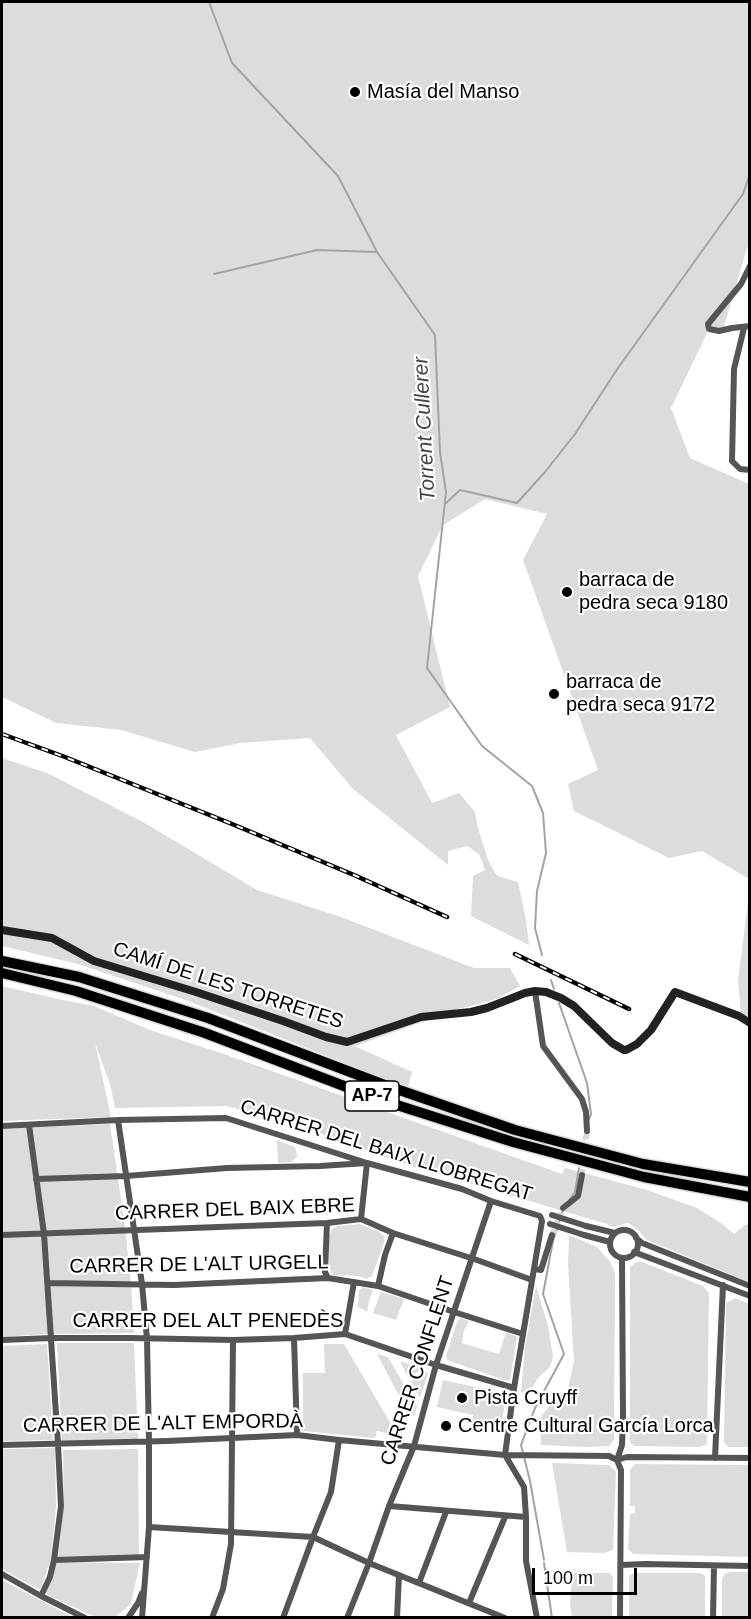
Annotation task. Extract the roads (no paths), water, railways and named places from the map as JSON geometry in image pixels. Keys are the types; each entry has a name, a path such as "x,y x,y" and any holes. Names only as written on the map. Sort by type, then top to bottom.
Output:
{"highway":[{"name":"AP-7","path":"2,961 79,977 208,1018 382,1084 515,1130 643,1164 750,1182"},
{"name":"AP-7","path":"2,974 76,991 194,1030 378,1099 513,1142 644,1177 750,1197"}],"street":[{"path":"750,266 741,284 708,324 709,329 719,331 747,327 734,369 732,461 740,469 750,470"},
{"name":"CAMÍ DE LES TORRETES","path":"2,930 52,938 94,961 347,1042 421,1017 471,1012 535,991"},
{"path":"587,1131 586,1112 582,1099 543,1046 535,991 546,992 574,1006 612,1043 624,1050 637,1044 651,1030 675,992 739,1016 750,1023"},
{"name":"CARRER DEL BAIX LLOBREGAT","path":"2,1126 118,1120 226,1118 367,1163 462,1190 542,1219"},
{"path":"118,1120 135,1231 147,1339 149,1527 142,1617"},
{"path":"29,1125 44,1233 61,1506 54,1560 50,1577 41,1596"},
{"path":"36,1179 367,1163 361,1219"},
{"path":"563,1208 578,1196 582,1175"},
{"name":"CARRER CONFLENT","path":"347,1617 414,1446 436,1365 491,1201"},
{"path":"542,1219 552,1215 615,1233 627,1231 642,1243 750,1286"},
{"name":"CARRER DEL BAIX EBRE","path":"2,1235 327,1223 361,1219 393,1233 472,1258 532,1281"},
{"path":"542,1219 550,1224 610,1242"},
{"path":"537,1617 526,1562 524,1487 505,1455 542,1219"},
{"path":"327,1223 325,1272 328,1278"},
{"path":"378,1286 393,1233"},
{"path":"615,1233 610,1242 612,1251 622,1258 634,1252 637,1245 636,1238"},
{"path":"534,1269 541,1270 552,1235"},
{"path":"634,1252 750,1296"},
{"path":"620,1617 621,1470 616,1460 622,1445 623,1418 622,1258"},
{"name":"CARRER DE L'ALT URGELL","path":"48,1283 174,1286 328,1278 378,1286 523,1334"},
{"path":"345,1335 354,1282"},
{"path":"715,1458 723,1285"},
{"name":"CARRER DEL ALT PENEDÈS","path":"2,1340 52,1338 233,1340 345,1335 514,1388"},
{"path":"294,1338 297,1435"},
{"path":"212,1617 223,1589 231,1544 233,1340"},
{"name":"CARRER DE L'ALT EMPORDÀ","path":"2,1445 149,1442 297,1435 505,1455 609,1456 616,1460 627,1457 750,1458"},
{"path":"283,1617 332,1492 339,1440"},
{"path":"389,1506 526,1517"},
{"path":"419,1583 446,1512"},
{"path":"470,1603 505,1517"},
{"path":"149,1527 313,1537 369,1563 505,1617"},
{"path":"54,1560 147,1557"},
{"path":"621,1565 750,1566"},
{"path":"713,1617 714,1567"},
{"path":"2,1574 85,1617"},
{"path":"397,1617 399,1575"},
{"path":"128,1617 138,1603 144,1587"}],"waterway":[{"name":"Torrent Cullerer","path":"209,2 232,63 338,176 377,252 435,335 440,452 446,492 427,668 482,746 532,786 543,813 546,853 537,891 535,928 542,955"},
{"path":"445,504 460,490 517,503 575,434 618,368 743,194 750,174"},
{"path":"214,274 317,250 376,252"},
{"name":"Torrent Cullerer","path":"551,980 554,989"},
{"name":"Torrent Cullerer","path":"559,1003 587,1083 591,1114 588,1121"},
{"name":"Torrent Cullerer","path":"584,1139 586,1132"},
{"name":"Torrent Cullerer","path":"569,1200 575,1192 579,1168"},
{"name":"Torrent Cullerer","path":"544,1560 521,1445 535,1408 564,1354 543,1294 553,1241 563,1210"},
{"name":"Torrent Cullerer","path":"544,1563 552,1618"}],"tunnel":[{"path":"582,1175 587,1131"},
{"path":"552,1235 563,1208"}],"railway":[{"path":"2,734 232,824 447,917"},
{"path":"515,954 629,1009"}],"place":[{"name":"Masía del Manso","path":"355,92"},
{"name":"barraca de pedra seca 9180","path":"567,592"},
{"name":"barraca de pedra seca 9172","path":"554,694"},
{"name":"Pista Cruyff","path":"462,1398"},
{"name":"Centre Cultural García Lorca","path":"446,1426"}]}
